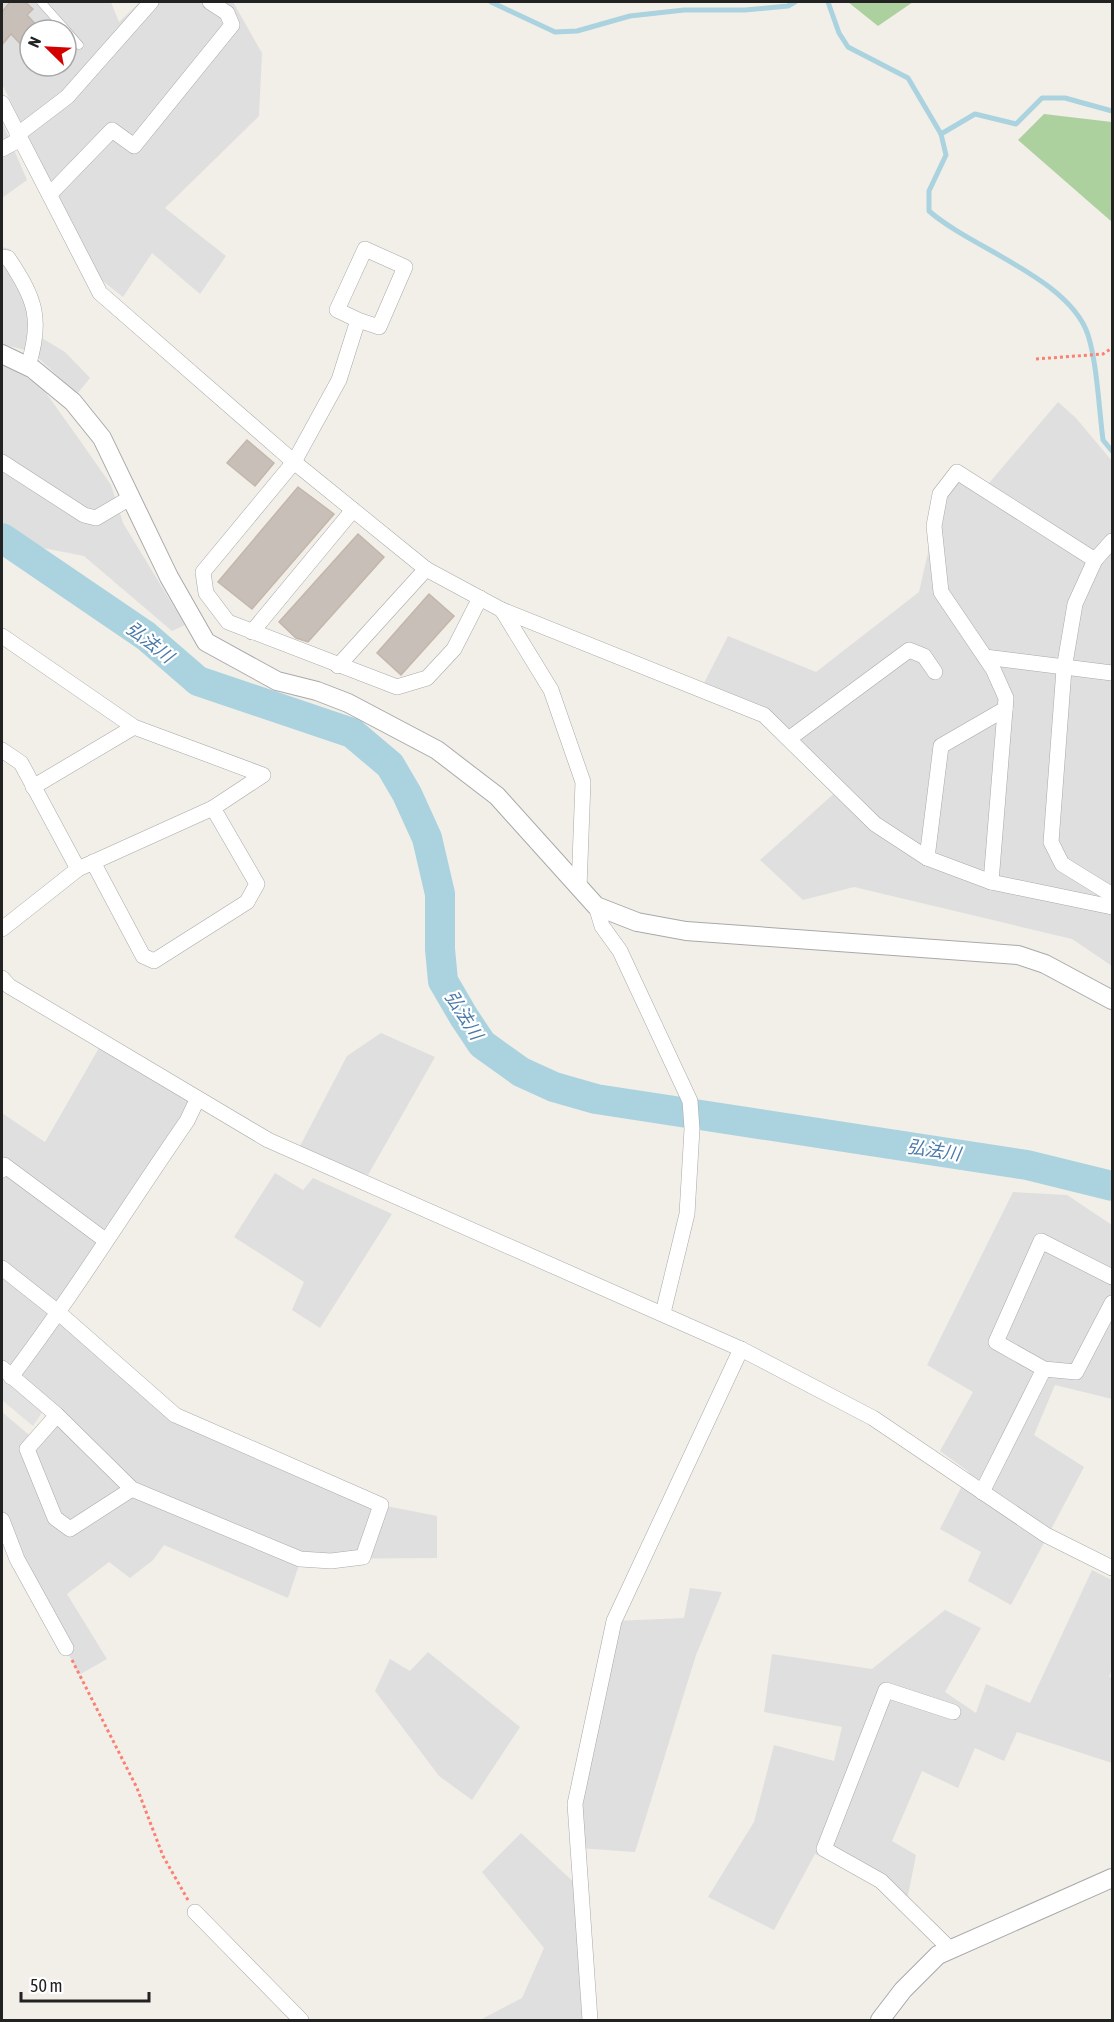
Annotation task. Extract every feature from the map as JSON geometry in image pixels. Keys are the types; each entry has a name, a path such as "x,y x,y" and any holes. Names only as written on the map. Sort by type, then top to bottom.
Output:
{"street":[{"path":"2,149 67,97 151,2"},
{"path":"50,194 112,130 134,146 232,25 227,13 210,2"},
{"path":"2,103 100,293 294,462 426,569 502,610 764,715 790,738 875,825 927,858 990,882 1110,897"},
{"path":"365,249 405,267 379,327 358,321 336,310 365,249"},
{"path":"2,257 8,258 29,290 38,335 28,366"},
{"path":"358,321 339,380 294,462 203,572 206,593 228,622 338,666 398,687 426,678 454,650 480,598"},
{"path":"2,354 28,366 73,402 102,438 169,577 206,642 277,681 317,691 348,704 437,750 497,796 596,906 637,922 686,931 1018,955 1045,964 1113,1000"},
{"path":"2,462 84,515 96,518 130,498"},
{"path":"990,882 1006,698 985,657 941,592 934,526 939,494 957,472 1095,560"},
{"path":"252,632 353,510"},
{"path":"1110,897 1062,864 1051,842 1064,669 1075,604 1095,560 1113,541"},
{"path":"338,666 426,569"},
{"path":"502,610 551,690 583,782 579,888"},
{"path":"2,636 134,728 263,775 213,808 78,869 2,929"},
{"path":"790,738 909,650 924,656 935,672"},
{"path":"985,657 1064,669 1113,673"},
{"path":"927,858 941,747 1005,709"},
{"path":"33,788 134,728"},
{"path":"2,750 21,763 78,869"},
{"path":"93,862 143,956 154,961 247,902 257,884 213,808"},
{"path":"596,906 602,926 620,951 690,1101 692,1129 687,1214 663,1313"},
{"path":"2,978 9,986 197,1100 268,1140 741,1348 873,1418 1046,1535 1113,1568"},
{"path":"2,1268 59,1313 175,1415 381,1505 363,1557 331,1561 300,1559 132,1489 57,1415 6,1372 59,1313 105,1240 187,1122 197,1100"},
{"path":"2,1170 4,1165 105,1240"},
{"path":"1113,1277 1041,1241 996,1342 1044,1370 1076,1372 1113,1303"},
{"path":"590,2020 575,1804 614,1620 741,1348"},
{"path":"982,1492 1044,1370"},
{"path":"57,1415 27,1449 55,1518 70,1529 132,1489"},
{"path":"2,1520 17,1559 66,1648"},
{"path":"950,1950 881,1881 824,1849 886,1690 953,1712"},
{"path":"880,2020 903,1990 938,1955 1113,1878"},
{"path":"195,1912 301,2020"}],"lane":[{"path":"41,2 55,18"}],"path":[{"path":"1036,359 1103,354 1113,348"},
{"path":"66,1648 137,1788 163,1856 195,1912"}],"shaded area":[{"path":"2,2 111,2 119,22 140,2 233,2 262,53 259,116 165,208 226,256 200,294 152,253 123,297 99,278 2,84"},
{"path":"2,122 27,180 2,198"},
{"path":"2,247 10,249 29,290 37,335 65,352 90,378 77,394 32,352 2,344"},
{"path":"2,363 41,386 81,442 111,485 123,523 185,625 172,631 84,556 43,548 2,522"},
{"path":"1058,402 1076,418 1112,461 1112,966 1072,939 854,887 803,900 760,860 839,789 764,715 701,689 728,636 816,672 919,592 934,526 957,472 984,489"},
{"path":"381,1033 435,1057 368,1175 298,1150 347,1056"},
{"path":"103,1041 197,1100 60,1314 155,1399 381,1505 437,1516 437,1558 301,1559 288,1598 164,1545 153,1560 130,1578 109,1562 67,1594 107,1659 79,1675 2,1520 2,1412 35,1440 57,1415 2,1368 2,1113 45,1142"},
{"path":"275,1173 303,1190 313,1178 392,1214 320,1328 292,1310 304,1282 234,1237"},
{"path":"1013,1192 1067,1195 1112,1225 1112,1399 1055,1385 1034,1435 1084,1467 1011,1605 968,1581 981,1552 940,1529 969,1472 940,1451 973,1392 927,1365"},
{"path":"2,1377 43,1411 33,1426 2,1400"},
{"path":"1092,1570 1112,1580 1112,1668 1109,1677 1112,1678 1112,1763 1017,1732 1004,1761 975,1748 958,1788 922,1771 892,1841 916,1855 906,1905 881,1881 815,1854 774,1930 708,1897 754,1822 774,1745 834,1761 842,1727 764,1712 772,1654 872,1669 945,1610 981,1628 945,1692 976,1713 986,1684 1030,1703"},
{"path":"690,1588 722,1592 696,1655 635,1852 578,1848 575,1804 614,1621 684,1618"},
{"path":"428,1652 520,1727 472,1800 439,1776 375,1691 390,1659 410,1671"},
{"path":"521,1833 581,1889 590,2020 480,2020 522,1998 544,1948 482,1872"}],"green space":[{"path":"848,2 913,2 878,26"},
{"path":"1044,114 1112,122 1112,222 1018,140"}],"building":[{"path":"10,2 25,2 33,9 27,15 30,18 18,18 18,41 11,34 2,45 2,12"},
{"path":"247,440 274,463 255,486 227,463"},
{"path":"298,487 334,514 252,609 218,582"},
{"path":"358,534 384,557 308,642 296,638 279,622"},
{"path":"429,594 454,616 401,675 377,653"}],"waterway":[{"path":"491,2 555,32 577,31 630,16 684,10 745,10 788,6 795,2"},
{"path":"828,2 839,33 848,47 908,78 941,134 946,155 929,191 929,211 947,225 1041,281 1078,315 1091,346 1103,440 1112,451"},
{"path":"941,134 975,114 1016,124 1042,98 1065,98 1112,111"},
{"name":"弘法川","path":"2,538 146,636 198,681 352,733 390,765 407,794 427,838 440,894 440,949 443,981 482,1044 521,1072 554,1087 596,1099 1027,1165 1112,1186"}]}
